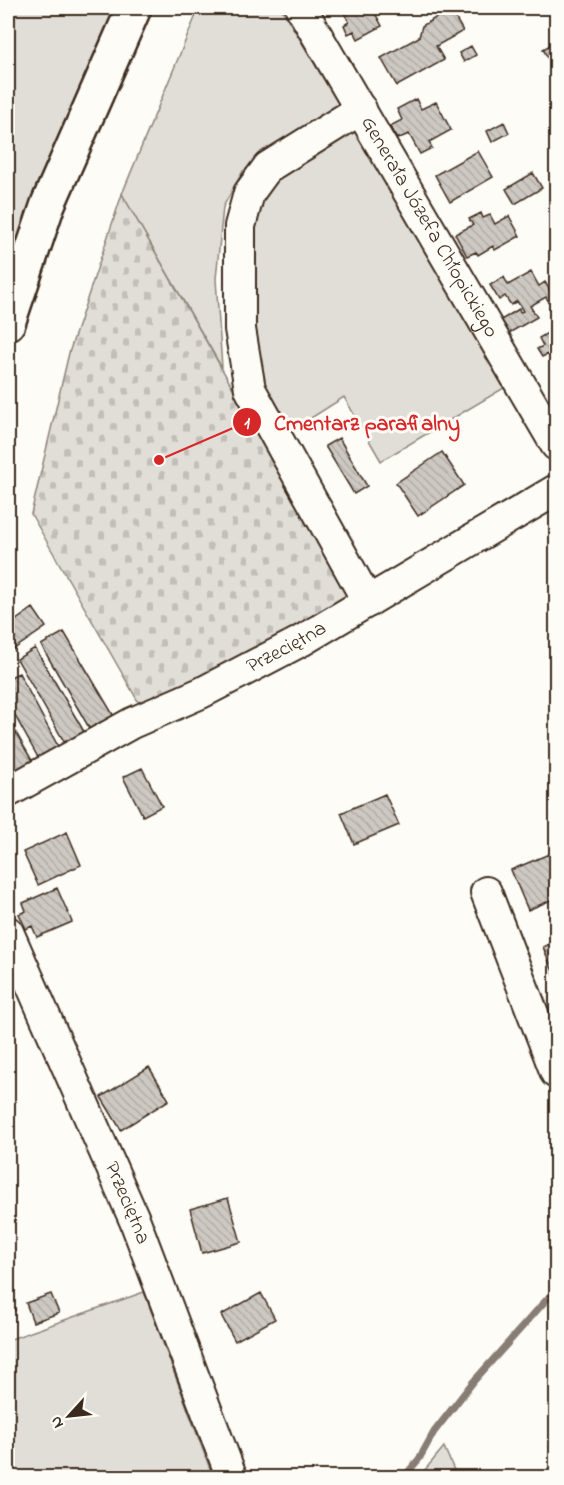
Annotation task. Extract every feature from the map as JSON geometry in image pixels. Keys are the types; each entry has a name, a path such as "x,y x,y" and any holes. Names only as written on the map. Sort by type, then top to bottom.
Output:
{"highway":[{"path":"8,323 48,204 134,8"}],"street":[{"name":"Generała Józefa Chłopickiego","path":"301,8 556,445"},
{"path":"361,109 268,167 249,193 240,226 240,329 250,388 368,603"},
{"name":"Przeciętna","path":"8,792 132,723 211,687 301,641 556,490"},
{"path":"486,892 556,1073"},
{"name":"Przeciętna","path":"8,932 135,1221 232,1478"}],"green space":[{"path":"13,8 121,8 8,288 8,106"},
{"path":"199,8 281,8 340,106 243,171 223,207 216,279 222,368 122,194"},
{"path":"354,127 504,388 381,461 344,397 286,434 263,391 255,345 253,258 258,209 263,194 270,184 292,166"},
{"path":"122,194 354,600 143,710 31,514 69,353"},
{"path":"144,1292 213,1477 8,1477 8,1340"},
{"path":"444,1447 457,1477 419,1477"}],"building":[{"path":"354,8 376,8 378,11 375,13 382,26 358,39 354,31 348,34 344,25 349,22 344,13"},
{"path":"450,9 463,31 436,46 444,60 397,86 381,58 419,37 422,26"},
{"path":"554,43 556,62 551,64 543,49"},
{"path":"471,46 476,55 464,62 459,53"},
{"path":"416,99 421,109 436,102 451,130 429,142 432,148 420,154 409,134 397,139 390,126 402,120 397,109"},
{"path":"504,122 509,133 492,142 487,131"},
{"path":"478,151 493,177 450,202 435,175"},
{"path":"533,173 542,188 515,204 506,189"},
{"path":"481,213 483,218 490,215 495,224 509,216 520,236 495,250 493,246 478,255 476,252 467,256 455,234 473,225 469,219"},
{"path":"531,272 539,286 545,282 555,299 549,302 546,297 530,306 537,317 509,333 501,320 519,309 520,312 523,311 517,301 511,305 505,296 499,300 490,285 504,277 508,285"},
{"path":"556,328 556,362 554,364 548,354 542,357 537,349 543,346 539,338"},
{"path":"339,438 367,486 354,494 325,446"},
{"path":"442,452 464,485 418,516 396,483"},
{"path":"33,608 46,627 8,653 8,626"},
{"path":"64,632 115,718 91,731 41,645"},
{"path":"35,648 86,735 66,745 17,659"},
{"path":"19,673 60,750 40,761 8,703 8,678"},
{"path":"556,688 556,705 550,691"},
{"path":"8,719 34,764 14,776 8,765"},
{"path":"142,768 162,806 143,816 123,777"},
{"path":"385,794 399,825 354,844 341,813"},
{"path":"67,832 81,865 38,885 23,852"},
{"path":"549,854 556,872 556,898 528,910 511,870"},
{"path":"57,888 72,922 37,937 32,926 26,929 19,914 26,911 23,903"},
{"path":"556,941 556,979 543,947"},
{"path":"149,1067 169,1100 121,1130 101,1097"},
{"path":"228,1198 241,1242 202,1253 190,1209"},
{"path":"8,1292 15,1310 8,1313"},
{"path":"261,1293 275,1319 235,1341 221,1315"},
{"path":"51,1294 59,1313 33,1322 26,1303"}],"waterway":[{"path":"403,1478 419,1459 434,1432 473,1382 556,1289"}],"place":[{"name":"Cmentarz parafialny","path":"159,460"}]}
